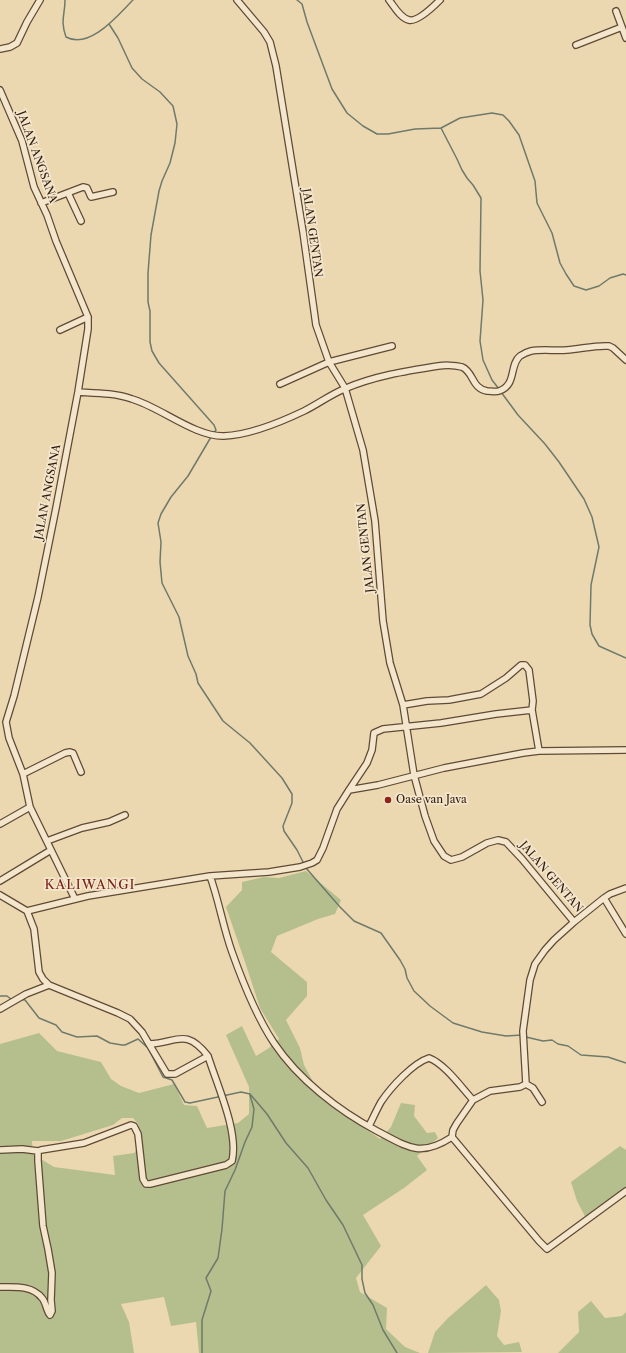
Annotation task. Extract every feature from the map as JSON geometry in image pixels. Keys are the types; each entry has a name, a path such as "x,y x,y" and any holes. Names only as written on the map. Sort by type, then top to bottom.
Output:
{"street":[{"path":"0,49 10,47 17,43 40,0"},
{"name":"JALAN GENTAN","path":"237,0 264,32 270,42 273,54 303,232 316,325 329,362 345,388 363,450 375,520 383,621 390,663 403,705 414,775 425,816 434,841 444,856 451,860 462,857 487,843 498,840 506,842 574,922 610,894 626,888"},
{"path":"389,0 408,20 426,13 440,0"},
{"path":"616,11 626,38"},
{"path":"576,45 622,27"},
{"name":"JALAN ANGSANA","path":"0,90 22,141 34,187 88,317 88,329 78,392 38,597 6,722 9,738 23,774 30,807 75,899"},
{"path":"41,202 83,187 88,188 91,197 113,192"},
{"path":"68,193 81,221"},
{"path":"60,330 88,317"},
{"path":"280,384 329,362 392,346"},
{"path":"78,392 118,395 133,399 182,423 213,435 241,434 284,420 345,388 373,378 442,365 461,367 466,370 478,387 483,390 498,391 509,384 516,361 520,356 529,351 566,350 609,346 626,360"},
{"path":"403,705 427,701 449,700 481,694 506,678 521,665 525,665 529,670 533,701 532,710 539,751"},
{"path":"27,911 75,899 142,887 210,876 269,872 307,865 317,860 323,848 336,809 362,773 372,750 374,733 383,728 441,723 496,714 528,712 532,710"},
{"path":"349,790 378,785 484,759 539,751 626,750"},
{"path":"23,774 65,753 70,752 73,754 81,772"},
{"path":"0,824 30,807"},
{"path":"47,841 82,828 110,822 125,815"},
{"path":"0,881 51,850"},
{"path":"210,876 232,951 260,1019 274,1043 290,1064 310,1084 368,1126 403,1145 424,1149 434,1147 452,1137 457,1123 472,1100 490,1091 520,1087 526,1084"},
{"path":"0,895 27,911 34,929 39,972 49,985 130,1019 142,1032 167,1074 175,1074 208,1056"},
{"path":"604,898 626,934"},
{"path":"526,1084 523,1031 530,980 535,964 554,940 574,922"},
{"path":"0,1009 26,994 49,985"},
{"path":"0,1150 22,1149 38,1152 50,1148 84,1143 131,1125 134,1126 138,1134 143,1179 146,1184 226,1165 232,1161 232,1130 208,1056 201,1047 192,1040 182,1038 158,1044 149,1044"},
{"path":"368,1126 381,1103 390,1091 419,1063 429,1058 434,1060 446,1071 472,1100"},
{"path":"526,1084 533,1088 542,1102"},
{"path":"452,1137 539,1242 547,1249 626,1191"},
{"path":"0,1287 34,1290 42,1298 50,1315 52,1311 52,1273 43,1226 38,1152"}],"green space":[{"path":"306,871 341,900 335,914 318,919 277,936 271,952 307,982 307,996 286,1020 300,1048 304,1065 323,1100 380,1139 391,1127 401,1103 415,1105 414,1116 427,1133 435,1132 438,1138 417,1156 427,1170 404,1188 363,1215 381,1246 356,1278 360,1292 387,1308 386,1329 405,1347 420,1353 199,1353 196,1322 171,1326 164,1297 121,1304 129,1322 134,1353 0,1353 0,1044 39,1033 57,1051 101,1062 111,1079 121,1086 139,1093 174,1084 184,1105 197,1106 207,1128 238,1123 249,1114 249,1087 226,1035 242,1026 256,1056 269,1048 279,1039 260,1008 226,907 242,890 242,882 264,877 279,878","holes":["122,1118 133,1118 138,1124 143,1141 134,1153 113,1156 115,1175 54,1167 33,1154 32,1141 61,1141 113,1125"]},
{"path":"620,1146 626,1150 626,1194 588,1222 577,1201 571,1182"},
{"path":"486,1285 499,1300 501,1311 497,1336 504,1345 519,1342 522,1352 428,1353 435,1332 448,1318"},
{"path":"591,1301 605,1318 622,1316 626,1312 626,1353 558,1353 579,1332 578,1312"}],"waterway":[{"path":"65,0 63,22 64,31 66,37 75,40 84,39 103,29 112,22 133,0"},
{"path":"297,0 302,4 307,22 332,89 347,113 363,126 377,134 388,134 415,129 441,128 460,118 492,113 503,115 519,135 535,181 537,203 552,233 560,263 574,286 586,290 599,286 610,278 623,274 626,275"},
{"path":"109,24 118,38 132,68 142,79 160,92 173,106 177,124 175,143 170,163 159,191 151,235 148,273 150,342 152,351 159,363 214,425 216,430 213,434"},
{"path":"441,128 462,170 481,198 480,271 483,300 480,341 483,360 492,380 499,389"},
{"path":"501,392 518,415 545,444 559,462 584,499 592,517 599,547 591,585 590,625 592,634 599,646 626,658"},
{"path":"211,437 188,476 171,497 161,514 158,523 161,542 160,562 162,583 179,617 188,656 196,674 198,683 223,721 250,743 282,778 292,794 292,803 283,826 284,831 297,850 304,864"},
{"path":"306,868 354,921 381,933 400,960 414,991 430,1006 453,1023 482,1032 506,1036 522,1035"},
{"path":"0,996 7,996 12,1000"},
{"path":"20,999 25,1000 39,1018 56,1025 62,1032 77,1037 97,1036 110,1043 122,1045 138,1039 148,1048 163,1077 172,1080 185,1102 190,1103 241,1092 250,1094 267,1114 286,1143 308,1168 326,1200 343,1225 362,1265 362,1279 365,1293 373,1305 383,1330 397,1353"},
{"path":"526,1037 543,1041 552,1040 558,1044 568,1046 581,1055 608,1057 626,1063"},
{"path":"202,1353 202,1320 211,1291 206,1278 218,1258 225,1191 252,1127 254,1109 250,1095"}],"place":[{"name":"Oase van Java","path":"388,800"}],"district":[{"name":"KALIWANGI","path":"90,885"}]}
